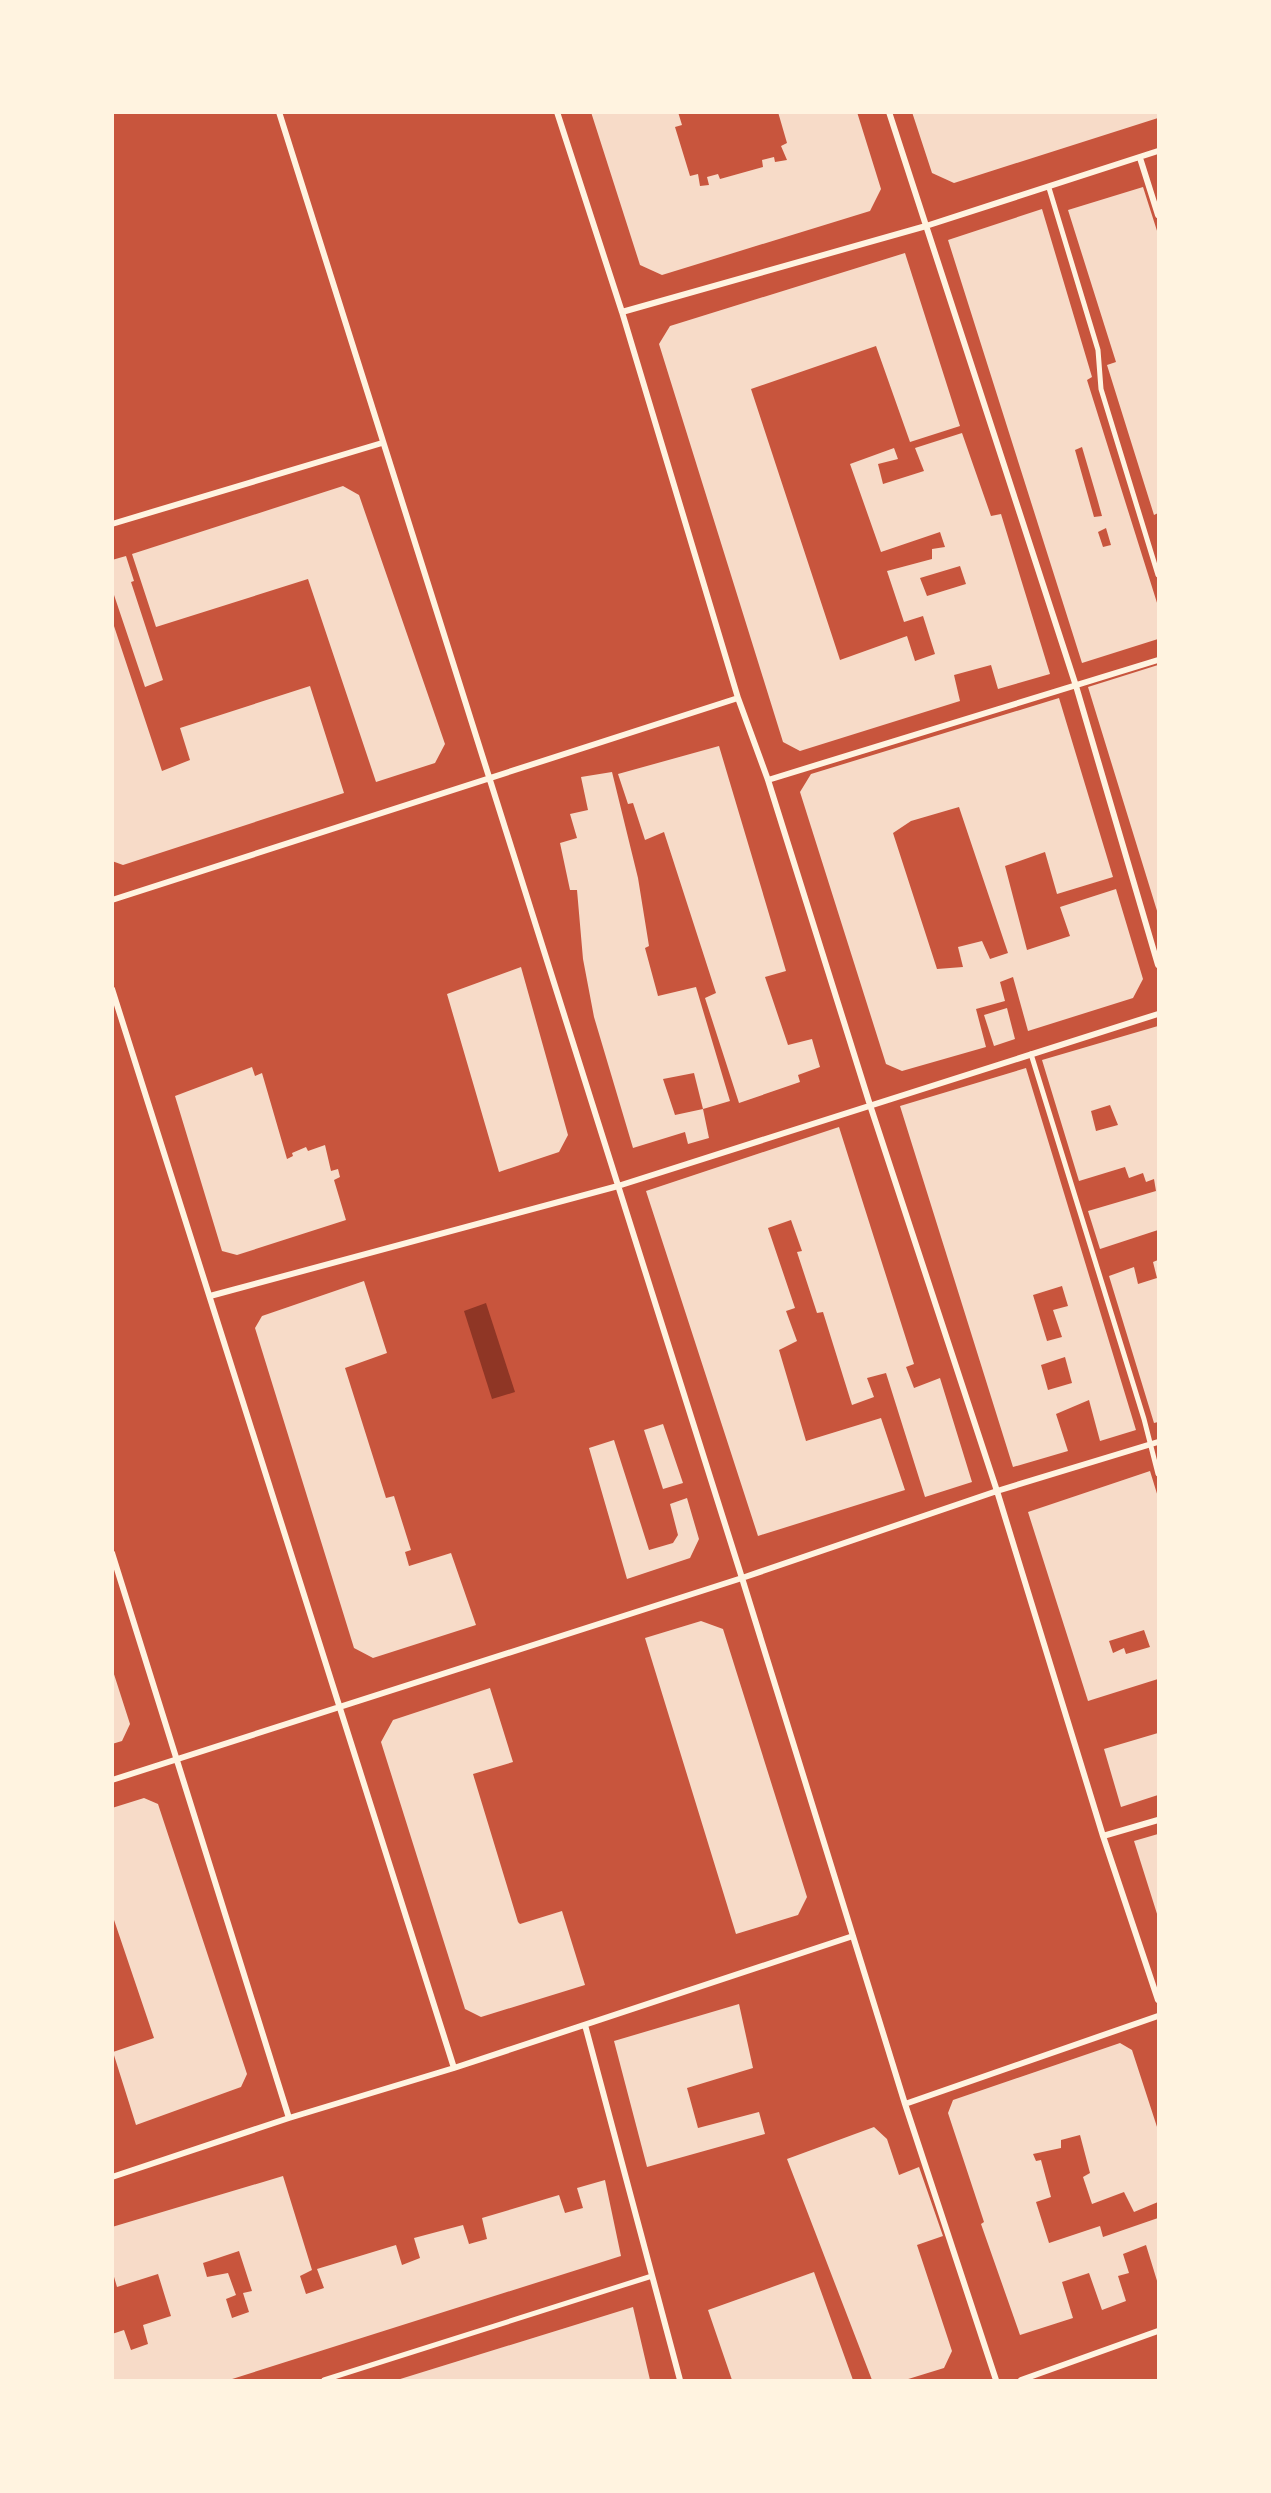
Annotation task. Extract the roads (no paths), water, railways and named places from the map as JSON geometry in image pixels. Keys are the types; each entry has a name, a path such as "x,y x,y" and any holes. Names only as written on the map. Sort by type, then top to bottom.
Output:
{"street":[{"path":"279,112 742,1578 904,2104 996,2380"},
{"path":"557,112 622,312 738,698 768,780 870,1106 997,1491 1103,1836 1158,2000"},
{"path":"889,112 1076,686 1158,965"},
{"path":"622,312 926,226 1158,151"},
{"path":"1140,158 1158,215"},
{"path":"1048,188 1098,350 1101,389 1158,575"},
{"path":"112,524 382,443"},
{"path":"768,780 1158,660"},
{"path":"112,900 738,698"},
{"path":"112,988 454,2068"},
{"path":"210,1296 618,1186 1158,1014"},
{"path":"1031,1054 1144,1419 1158,1474"},
{"path":"112,1780 742,1578 997,1491 1158,1442"},
{"path":"112,1554 289,2118"},
{"path":"1103,1836 1158,1820"},
{"path":"112,2177 289,2118 454,2068 853,1936"},
{"path":"904,2104 1158,2016"},
{"path":"585,2025 680,2380"},
{"path":"324,2380 652,2276"},
{"path":"1021,2380 1158,2331"}]}
